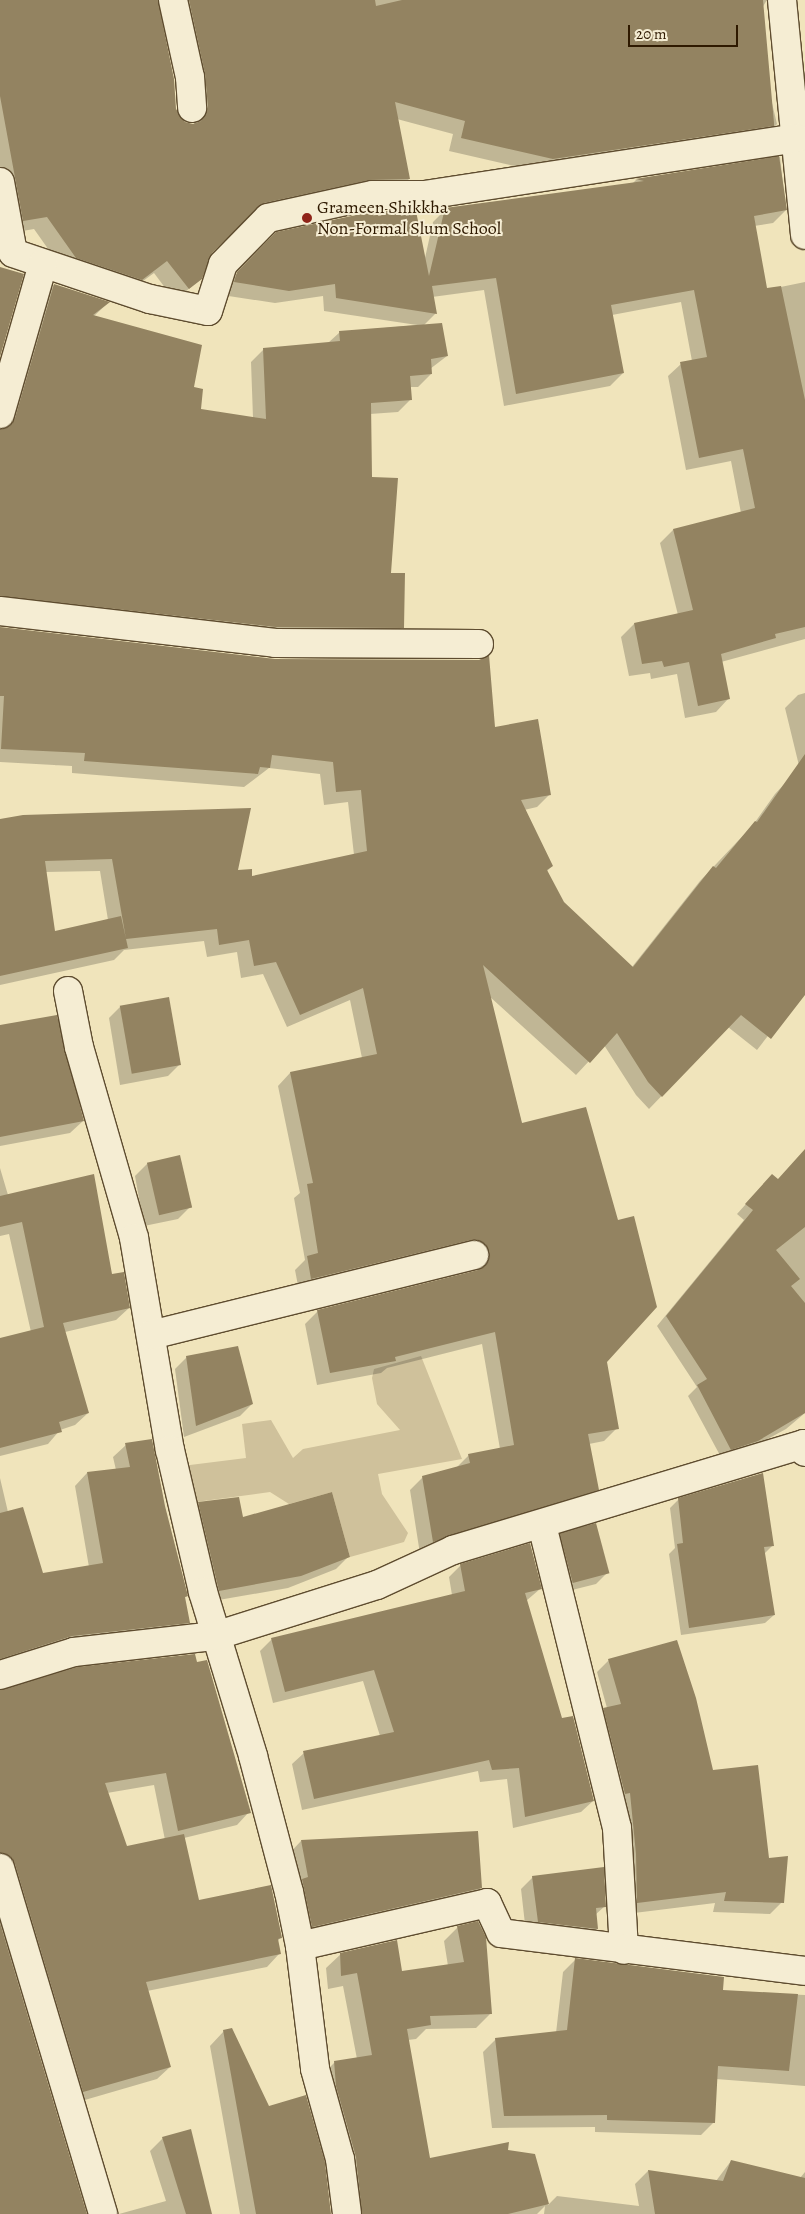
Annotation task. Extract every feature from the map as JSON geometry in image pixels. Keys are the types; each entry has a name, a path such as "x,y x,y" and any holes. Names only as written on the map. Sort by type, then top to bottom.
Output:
{"street":[{"path":"172,0 190,77 192,108"},
{"path":"782,0 805,235"},
{"path":"0,182 13,253 150,299 208,311 223,264 268,218 373,195 424,195 796,138"},
{"path":"0,414 43,264"},
{"path":"0,611 275,643 479,644"},
{"path":"68,991 79,1047 134,1238 170,1450 215,1636 253,1756 300,1946 315,2069 340,2159 347,2214"},
{"path":"151,1335 474,1255"},
{"path":"0,1675 74,1652 215,1636 377,1584 453,1550 542,1525 804,1444 805,1452"},
{"path":"542,1525 618,1828 624,1950"},
{"path":"0,1868 103,2214"},
{"path":"300,1946 487,1903 501,1933 624,1950 805,1971"}],"shaded area":[{"path":"421,1356 462,1459 378,1474 382,1494 408,1533 404,1542 350,1557 332,1492 289,1504 270,1492 188,1503 182,1466 246,1458 242,1424 271,1420 293,1458 303,1449 400,1430 377,1404 372,1378 374,1369"}],"building":[{"path":"0,0 158,0 174,79 176,109 185,122 193,124 201,121 208,107 205,74 189,0 375,0 376,6 402,0 763,0 774,126 553,159 461,138 465,121 395,102 410,179 370,180 264,203 212,253 202,279 189,289 167,261 142,280 76,258 47,217 23,221 0,96"},
{"path":"779,156 787,210 754,216 767,288 781,286 805,400 805,627 775,634 776,638 721,654 730,699 698,706 689,662 664,667 662,661 642,664 634,623 693,610 673,529 755,508 743,449 699,458 680,362 707,357 694,290 611,305 624,373 516,394 496,278 432,286 437,314 336,298 335,284 289,291 234,282 237,272 276,232 375,211 416,211 429,276 445,208 644,181 635,179"},
{"path":"0,267 24,274 0,357"},
{"path":"54,284 110,302 93,315 202,345 194,387 203,389 201,409 266,419 263,348 340,341 339,331 442,323 448,356 431,359 432,374 410,376 412,400 371,403 372,477 398,478 391,573 405,573 404,628 276,627 0,596 0,429 10,426 15,418"},
{"path":"0,627 275,659 479,660 489,655 495,727 538,719 551,795 521,800 553,866 547,870 564,902 633,967 713,866 716,868 755,821 757,822 805,754 805,995 771,1039 741,1015 662,1097 648,1082 617,1033 590,1063 483,965 522,1123 586,1107 618,1220 634,1216 657,1307 607,1362 619,1429 588,1434 599,1490 433,1542 422,1476 470,1463 468,1454 514,1445 495,1332 395,1357 396,1361 330,1373 317,1310 478,1270 489,1259 486,1245 471,1240 311,1279 307,1256 318,1253 307,1184 313,1183 290,1072 377,1054 363,988 300,1015 276,962 254,966 249,940 219,945 217,929 126,939 128,948 0,976 0,819 23,815 251,808 238,870 252,869 252,876 367,851 361,790 336,792 333,762 272,755 270,768 260,767 258,774 84,761 85,753 1,749 4,696 0,696","holes":["112,859 126,938 121,916 55,931 45,861"]},
{"path":"169,997 181,1065 132,1074 120,1006"},
{"path":"57,1015 84,1121 0,1137 0,1025"},
{"path":"805,1149 805,1227 776,1250 800,1279 791,1286 805,1303 805,1413 758,1441 731,1450 697,1385 707,1379 666,1316 753,1210 745,1204 772,1174 778,1179"},
{"path":"180,1155 192,1208 159,1215 147,1163"},
{"path":"94,1174 112,1274 124,1272 130,1308 63,1323 89,1413 59,1422 62,1432 0,1448 0,1338 44,1327 22,1222 0,1227 0,1196"},
{"path":"238,1346 253,1404 196,1426 186,1356"},
{"path":"152,1439 165,1506 188,1596 185,1597 190,1623 72,1636 0,1659 0,1513 23,1507 43,1573 103,1563 87,1472 130,1467 125,1443"},
{"path":"763,1473 774,1546 764,1547 775,1615 689,1628 677,1544 683,1543 678,1498"},
{"path":"332,1492 350,1557 301,1576 219,1591 198,1502 239,1497 243,1517"},
{"path":"596,1523 609,1573 573,1583 559,1533"},
{"path":"530,1543 542,1589 525,1593 562,1718 573,1716 594,1801 525,1817 519,1768 492,1770 489,1760 314,1799 303,1751 394,1732 374,1670 285,1692 271,1638 465,1591 460,1564"},
{"path":"677,1640 696,1698 713,1770 758,1765 769,1858 788,1856 784,1903 724,1901 726,1892 637,1903 636,1854 630,1793 625,1794 603,1708 621,1704 608,1659"},
{"path":"195,1654 197,1662 207,1660 251,1813 178,1831 166,1773 105,1783 127,1846 184,1834 199,1900 271,1885 282,1938 278,1939 281,1954 146,1982 171,2067 83,2092 15,1864 10,1856 0,1853 0,1690 77,1667"},
{"path":"478,1831 482,1888 312,1927 302,1879 308,1877 301,1840"},
{"path":"604,1867 606,1907 596,1908 598,1929 538,1922 532,1876"},
{"path":"478,1921 486,1937 492,2014 430,2016 431,2025 407,2029 430,2158 509,2142 508,2150 535,2154 549,2204 508,2214 362,2214 356,2157 336,2086 334,2061 372,2055 357,1973 341,1976 340,1953 397,1940 402,1971 464,1962 457,1926"},
{"path":"0,1923 87,2214 0,2214"},
{"path":"575,1958 724,1977 723,1990 798,1994 789,2071 718,2066 715,2123 607,2120 607,2115 504,2116 495,2038 567,2030"},
{"path":"232,2028 269,2106 306,2095 325,2162 331,2214 256,2214 223,2030"},
{"path":"191,2129 212,2214 186,2214 162,2137"},
{"path":"731,2160 805,2178 805,2214 655,2214 648,2170 723,2181"}],"place":[{"name":"Grameen Shikkha Non-Formal Slum School","path":"307,218"}]}
